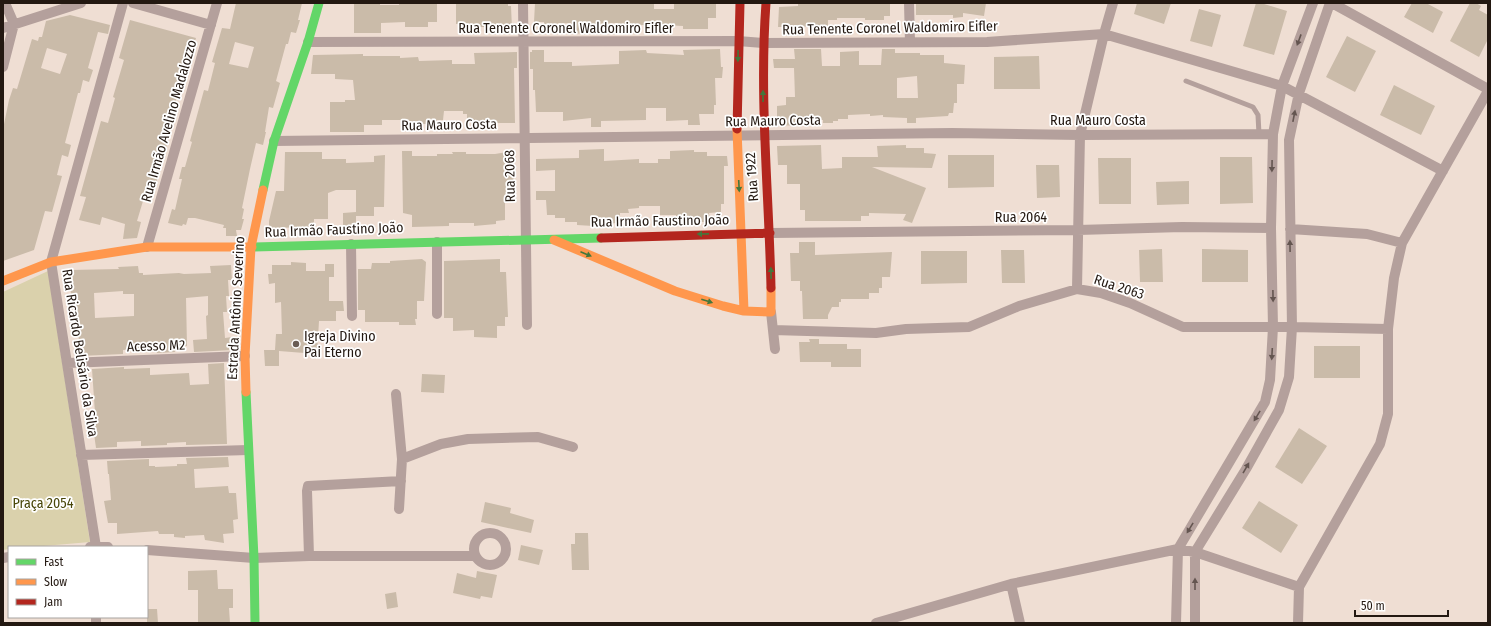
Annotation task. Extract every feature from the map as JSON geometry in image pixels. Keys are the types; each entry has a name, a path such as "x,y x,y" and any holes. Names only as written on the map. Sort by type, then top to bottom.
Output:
{"street":[{"path":"3,67 14,24 6,3"},
{"path":"3,28 81,3"},
{"name":"Rua Ricardo Belisário da Silva","path":"94,546 52,262 124,3"},
{"path":"133,3 211,25"},
{"name":"Rua Irmão Avelino Madalozzo","path":"147,247 217,3"},
{"name":"Estrada Antônio Severino","path":"255,623 254,558 245,356 250,247 274,141 308,42 319,3"},
{"name":"Rua 2068","path":"523,3 527,325"},
{"name":"Rua 1922","path":"740,3 737,136 744,311"},
{"name":"Rua 1922","path":"766,3 763,43 764,134 770,232 771,312 774,349"},
{"path":"909,3 910,42"},
{"path":"1077,289 1080,135 1104,34 1113,3"},
{"path":"1176,623 1178,549 1266,402 1270,380 1273,327 1271,228 1273,134 1282,86 1312,3"},
{"path":"1195,623 1195,552 1246,469 1279,410 1289,378 1292,327 1289,140 1299,94 1331,3 1488,90 1402,243 1394,278 1388,329 1388,414 1380,444 1299,587 1298,623"},
{"name":"Rua Tenente Coronel Waldomiro Eifler","path":"308,42 987,42 1104,34 1282,86 1442,171"},
{"name":"Rua Mauro Costa","path":"274,141 737,136 764,134 1273,134"},
{"name":"Rua 2064","path":"770,232 1078,230 1162,227 1271,228"},
{"path":"1290,229 1367,234 1402,243"},
{"name":"Rua Irmão Faustino João","path":"3,281 52,262 147,247 250,247 770,232"},
{"name":"Rua Irmão Faustino João","path":"550,238 675,291 744,311 771,312"},
{"path":"437,242 437,314"},
{"path":"351,244 352,316"},
{"name":"Rua 2063","path":"772,330 876,333 906,329 969,327 1019,306 1077,289 1101,293 1130,303 1183,327 1388,329"},
{"name":"Acesso M2","path":"68,363 245,356"},
{"path":"396,394 402,459 400,509"},
{"path":"402,459 441,444 468,439 538,437 573,447"},
{"path":"81,455 248,450"},
{"path":"309,556 308,486 401,481"},
{"path":"876,623 1011,584 1178,549 1195,552 1299,587"},
{"path":"148,550 254,558 309,556 475,556"},
{"path":"1011,584 1020,623"}],"lane":[{"path":"1186,81 1253,107 1258,115 1259,134"}],"green space":[{"name":"Praça 2054","path":"48,271 90,542 44,546 8,546 8,549 3,550 3,292"}],"building":[{"path":"236,3 302,3 298,20 300,20 296,33 291,32 288,44 286,44 276,81 280,83 273,108 269,107 263,145 256,143 242,208 244,209 242,219 244,219 241,230 236,230 237,236 226,236 226,228 223,228 224,225 195,218 188,218 186,225 183,224 182,226 168,223 172,209 175,210 182,179 179,179 182,167 185,167 192,142 190,141 204,90 208,91 215,63 212,62 222,28 230,29","holes":["235,42 254,47 248,68 229,64"]},
{"path":"354,3 399,5 399,3 437,3 437,22 428,22 428,27 405,27 405,22 381,23 381,33 354,33"},
{"path":"456,3 508,3 508,6 511,6 512,29 489,30 489,27 468,27 466,24 456,24"},
{"path":"535,3 654,3 654,9 674,9 674,3 716,3 716,18 708,18 708,29 683,29 683,26 664,24 618,26 618,23 593,24 591,29 583,29 583,33 573,34 571,23 544,24 544,22 534,22"},
{"path":"798,3 890,3 890,16 884,16 884,20 837,18 837,20 828,20 828,26 778,27 779,7 798,6"},
{"path":"916,3 986,3 984,16 963,13 963,17 953,18 953,15 916,15"},
{"path":"1137,3 1171,3 1164,24 1134,14"},
{"path":"1256,3 1261,3 1287,11 1274,55 1243,46"},
{"path":"1412,3 1426,3 1443,12 1433,33 1404,17"},
{"path":"1470,3 1476,3 1481,6 1479,10 1488,15 1488,39 1479,57 1450,41"},
{"path":"1199,9 1221,15 1212,47 1190,41"},
{"path":"70,15 110,25 108,34 98,32 88,68 93,70 89,82 83,80 80,93 78,93 65,143 71,145 68,157 62,155 57,175 62,176 52,212 45,211 34,250 3,261 3,129 9,100 13,88 17,89 32,39 38,41 39,37 42,37 46,21","holes":["47,48 67,54 60,74 41,68"]},
{"path":"130,20 196,38 192,51 190,50 183,77 185,78 182,90 179,90 172,114 170,114 167,123 165,123 160,141 167,143 165,153 160,152 153,176 158,177 150,203 143,201 137,221 141,222 137,238 123,239 125,224 102,217 100,225 79,220 86,197 80,196 101,121 108,123 115,98 113,97 124,60 119,58"},
{"path":"1347,36 1376,51 1355,92 1326,77"},
{"path":"720,49 721,67 723,67 722,78 715,78 716,105 714,105 714,114 699,114 700,125 688,125 688,120 666,121 666,108 646,108 646,120 601,121 601,127 591,127 591,118 563,121 563,112 536,112 535,90 533,90 533,69 530,69 530,52 532,52 532,50 544,50 544,62 572,62 572,66 619,64 619,51 646,50 647,53 684,55 683,50"},
{"path":"794,49 821,49 822,66 840,66 840,52 859,51 859,65 881,65 882,49 895,49 895,53 944,55 944,63 965,65 964,84 957,84 957,103 954,103 953,113 949,113 948,116 916,118 916,123 907,123 907,118 883,117 883,115 870,116 870,114 848,115 848,119 838,119 838,121 833,121 833,123 823,123 823,120 801,120 801,126 777,125 777,106 786,105 786,97 795,97 794,68 774,68 773,59 795,59","holes":["917,76 918,98 897,98 897,78"]},
{"path":"517,52 517,68 514,68 515,123 475,123 475,121 467,121 467,114 463,114 463,111 444,111 443,120 437,120 437,124 404,124 404,120 382,120 382,125 364,125 364,132 330,132 330,102 355,100 353,80 335,79 335,74 311,74 313,55 363,54 363,56 400,56 400,58 418,57 419,61 452,60 452,64 475,64 474,53"},
{"path":"1039,56 1040,89 994,89 994,57"},
{"path":"1394,85 1435,106 1421,135 1380,115"},
{"path":"821,145 822,169 842,168 842,157 878,157 877,146 906,145 906,148 924,148 924,153 936,154 932,168 872,167 926,188 912,223 903,220 906,214 869,213 869,216 861,216 861,221 805,221 805,210 800,210 800,184 787,184 787,165 778,165 777,146"},
{"path":"604,149 604,161 639,159 639,163 658,163 658,159 670,159 670,151 694,150 694,152 707,152 707,156 727,156 728,166 724,166 724,204 721,204 721,212 709,213 710,222 676,222 676,215 660,215 660,206 639,206 639,208 628,209 629,213 620,213 620,223 593,224 593,226 577,225 577,222 565,222 565,218 555,218 555,215 547,215 546,200 536,200 536,191 555,191 555,170 536,171 536,159 579,158 579,150"},
{"path":"402,151 412,151 412,156 437,156 437,154 453,154 452,152 466,152 466,154 495,154 513,151 514,188 516,188 516,201 505,201 505,220 496,221 496,224 474,226 474,223 449,223 449,226 412,227 412,215 403,213"},
{"path":"285,152 322,152 322,159 346,159 346,163 374,162 374,156 385,155 384,207 374,207 374,216 356,216 356,228 343,228 343,213 356,212 356,190 336,190 328,193 328,219 314,219 314,227 269,228 269,221 276,191 284,191"},
{"path":"948,155 994,155 994,187 948,188"},
{"path":"1220,157 1252,157 1253,203 1220,204"},
{"path":"1098,158 1131,158 1131,204 1099,204"},
{"path":"1036,165 1059,165 1060,197 1037,198"},
{"path":"1189,181 1189,204 1157,205 1156,182"},
{"path":"799,242 815,242 815,255 892,252 890,277 882,277 882,288 879,288 879,293 869,293 869,299 841,299 841,302 839,302 839,307 832,307 828,315 828,319 803,319 802,291 800,291 800,281 791,281 790,253 799,253"},
{"path":"1162,249 1163,282 1140,282 1139,250"},
{"path":"1202,249 1248,250 1248,282 1202,282"},
{"path":"1001,250 1024,250 1025,283 1002,283"},
{"path":"921,251 967,251 967,283 921,284"},
{"path":"422,259 426,262 424,301 417,301 417,319 415,319 416,325 399,325 399,322 365,322 365,310 358,310 358,269 371,269 372,263 390,263 390,261"},
{"path":"500,259 500,272 506,272 508,317 505,317 505,326 497,326 497,338 474,337 474,330 453,331 453,318 444,318 444,261"},
{"path":"291,262 306,263 306,271 325,271 325,264 334,264 334,277 329,277 329,301 343,301 344,311 336,311 336,321 319,321 317,354 279,351 279,366 265,366 264,350 275,350 276,334 282,334 281,302 275,303 275,283 269,284 268,274 272,274 272,265 291,265"},
{"path":"231,265 232,280 228,280 229,296 226,296 227,312 223,312 225,338 232,337 233,350 194,352 193,340 207,339 206,316 208,315 208,296 186,298 187,346 174,346 175,352 157,353 156,348 146,348 123,350 123,354 80,356 74,298 71,298 70,270 119,269 118,267 138,266 139,273 143,273 143,275 184,274 211,273 210,266","holes":["123,291 123,294 134,294 134,316 95,318 94,293"]},
{"path":"809,339 819,339 819,344 847,344 847,349 861,349 861,367 831,367 831,362 800,362 799,342 810,342"},
{"path":"1314,346 1360,346 1360,378 1314,378"},
{"path":"224,363 227,444 186,445 186,442 167,443 167,445 141,446 141,441 117,442 117,447 96,448 91,413 95,413 92,369 124,367 124,369 150,368 150,375 189,373 190,385 209,384 208,364"},
{"path":"422,374 445,375 444,393 421,392"},
{"path":"1299,428 1327,446 1302,484 1275,467"},
{"path":"228,457 229,467 194,469 195,488 228,486 229,493 236,493 238,519 233,520 234,533 223,534 224,543 205,540 204,535 185,536 185,538 174,537 174,534 159,534 158,531 117,534 117,523 108,523 104,501 111,500 107,461 149,459 149,466 155,467 187,464 186,458"},
{"path":"1259,501 1298,525 1281,553 1242,528"},
{"path":"485,502 511,508 510,513 534,520 531,533 481,522"},
{"path":"575,533 588,533 589,570 572,570 571,544 575,544"},
{"path":"521,545 543,550 539,565 518,560"},
{"path":"217,570 218,589 233,589 233,608 229,608 230,623 198,623 198,590 188,590 188,571"},
{"path":"477,571 497,575 492,598 481,596 480,599 453,593 457,573 476,578"},
{"path":"396,592 398,607 387,609 385,594"},
{"path":"148,609 157,609 158,623 147,623"}],"traffic: fast":[{"path":"263,190 274,141 308,42 319,3"},
{"path":"252,247 601,238"},
{"path":"246,392 254,558 255,623"}],"traffic: slow":[{"path":"737,129 744,311"},
{"path":"246,392 245,356 251,247 263,190"},
{"path":"554,240 675,291 744,311 771,312 771,288"},
{"path":"3,281 51,262 147,247 252,247"}],"traffic: jam":[{"path":"737,129 740,3"},
{"path":"766,3 764,39 764,110 771,288"},
{"path":"601,238 770,233"}],"place":[{"name":"Igreja Divino Pai Eterno","path":"296,344"}]}
